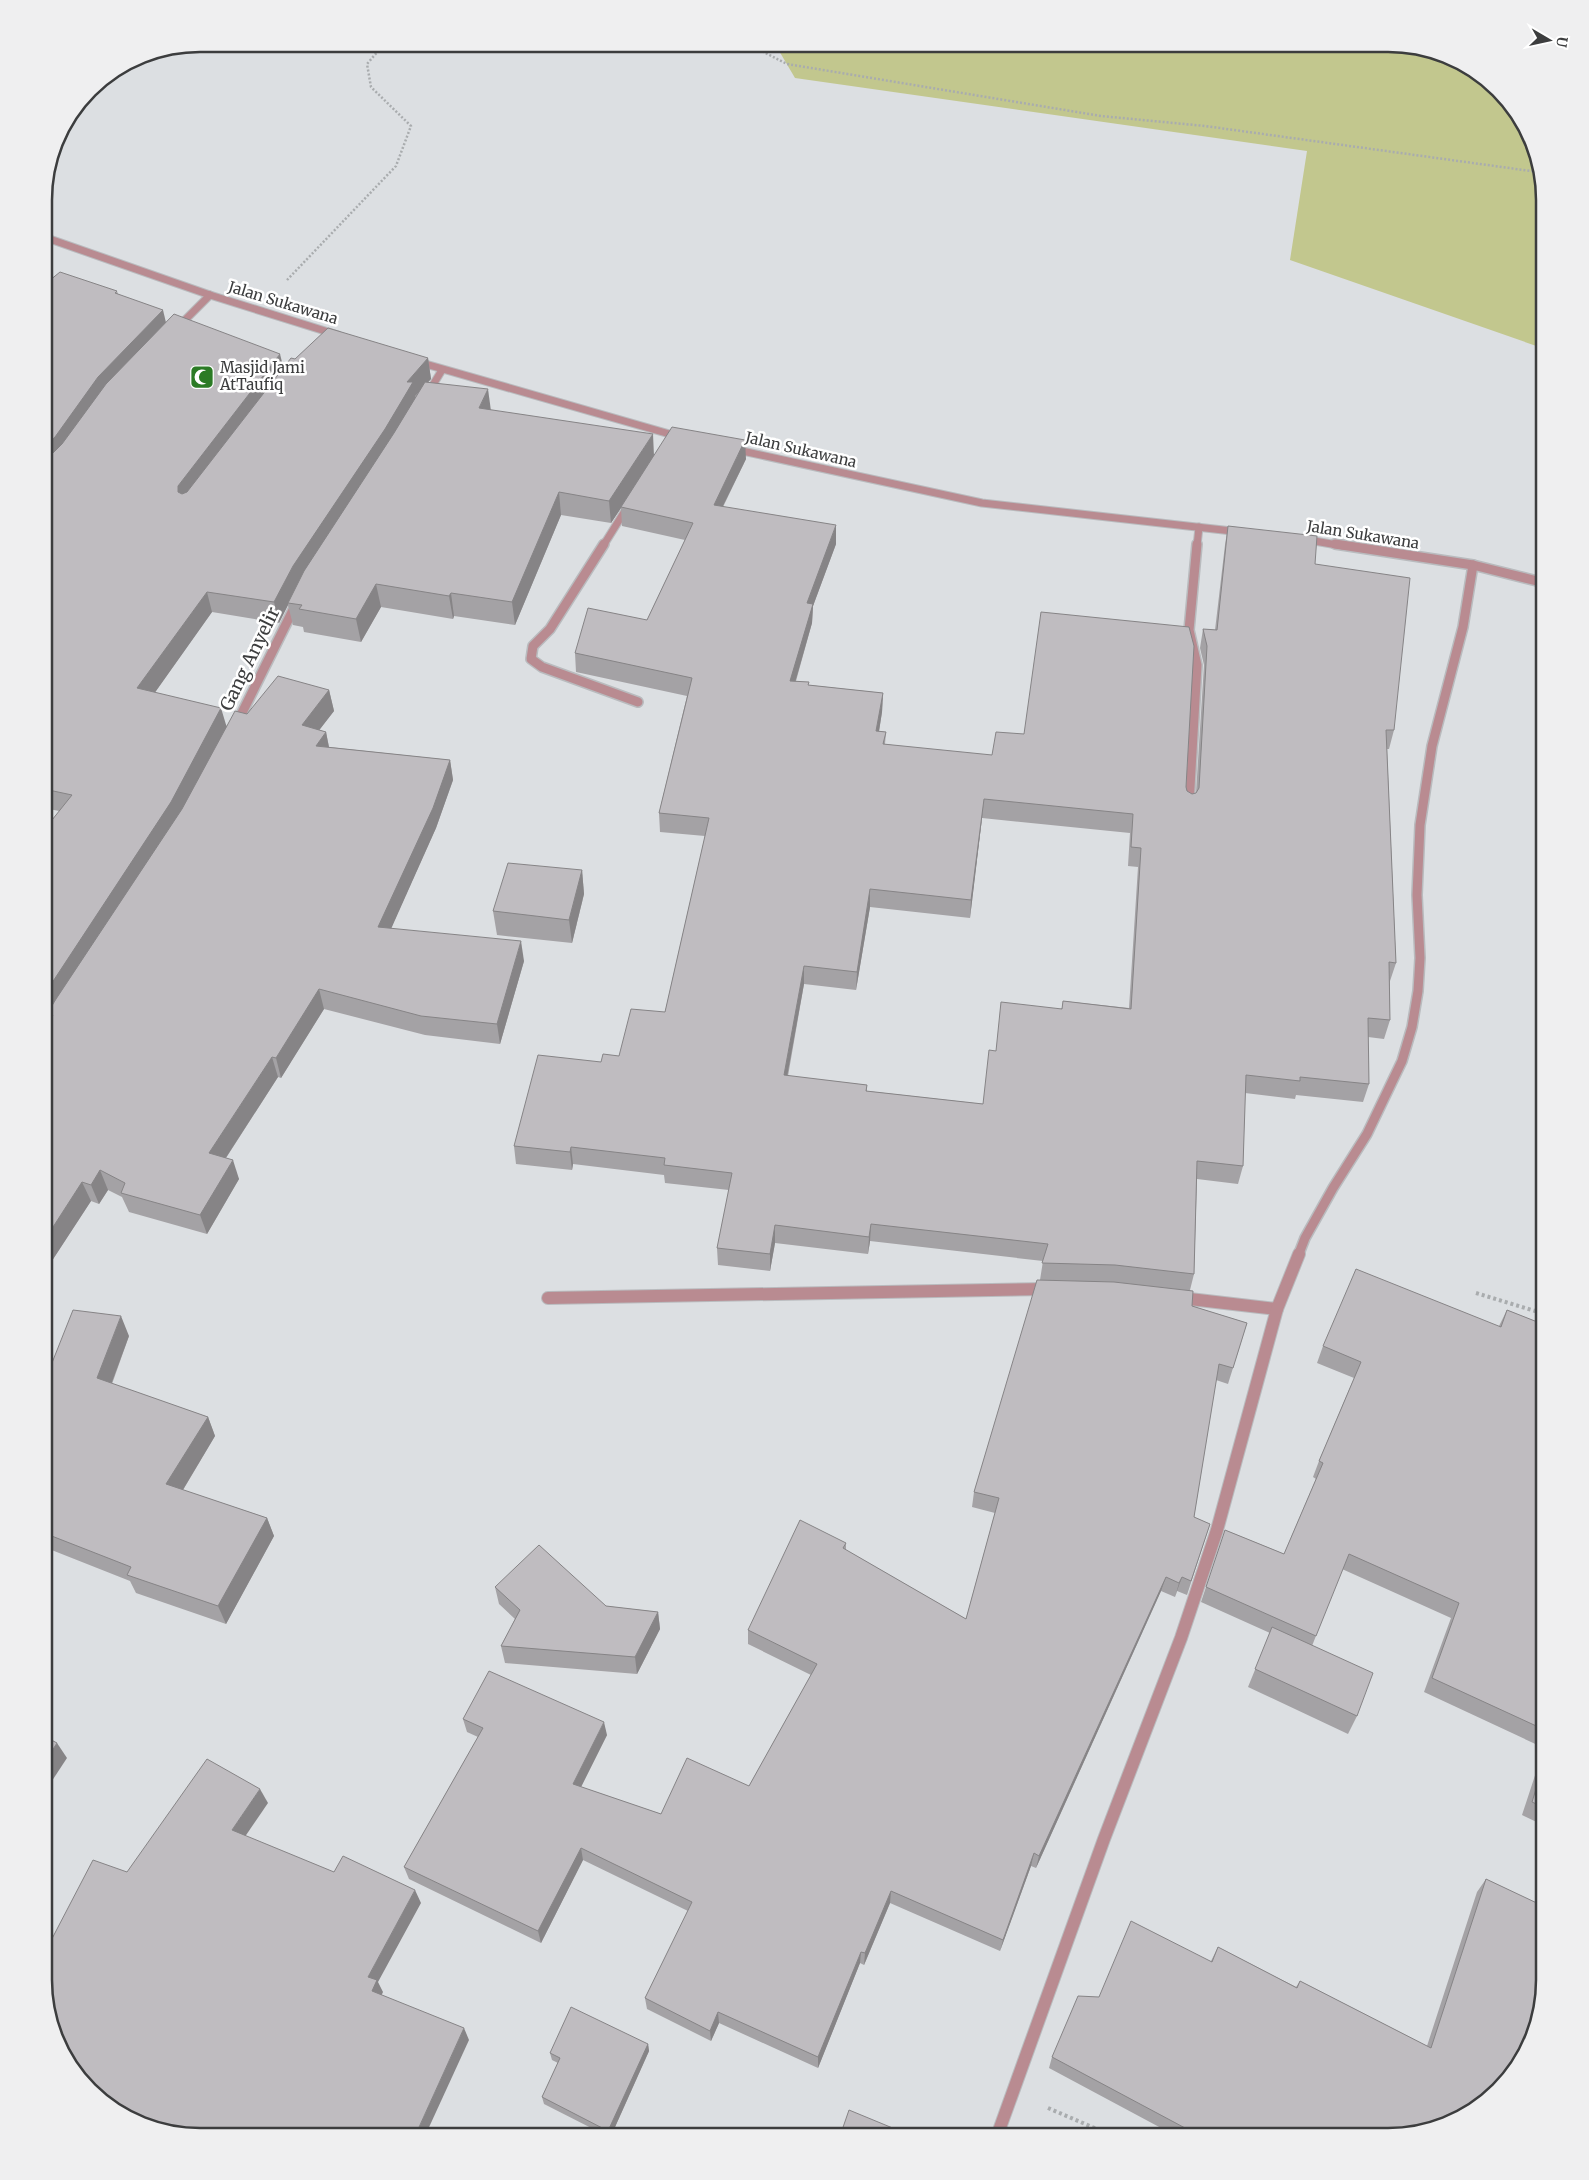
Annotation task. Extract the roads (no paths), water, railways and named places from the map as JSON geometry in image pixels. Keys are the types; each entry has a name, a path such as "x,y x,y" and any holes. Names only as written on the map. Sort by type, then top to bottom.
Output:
{"street":[{"name":"Jalan Sukawana","path":"53,240 210,295 343,336"},
{"path":"169,337 210,295"},
{"path":"406,358 442,370 692,440"},
{"path":"422,402 442,370"},
{"path":"668,444 674,436"},
{"name":"Jalan Sukawana","path":"720,446 982,503 1247,533"},
{"path":"631,501 550,630 536,642 530,651 530,659 542,667 638,702"},
{"path":"1189,806 1197,664 1189,630 1199,527"},
{"name":"Jalan Sukawana","path":"1296,539 1473,565 1536,581"},
{"path":"1000,2128 1104,1839 1181,1638 1217,1530 1276,1309 1305,1238 1333,1188 1367,1134 1402,1062 1412,1027 1418,991 1420,958 1417,895 1420,825 1432,746 1463,627 1473,565"},
{"name":"Gang Anyelir","path":"234,728 300,597"},
{"path":"548,1298 1056,1289"},
{"path":"1170,1297 1276,1309"}],"place":[{"name":"Masjid Jami AtTaufiq","path":"202,377"}]}
